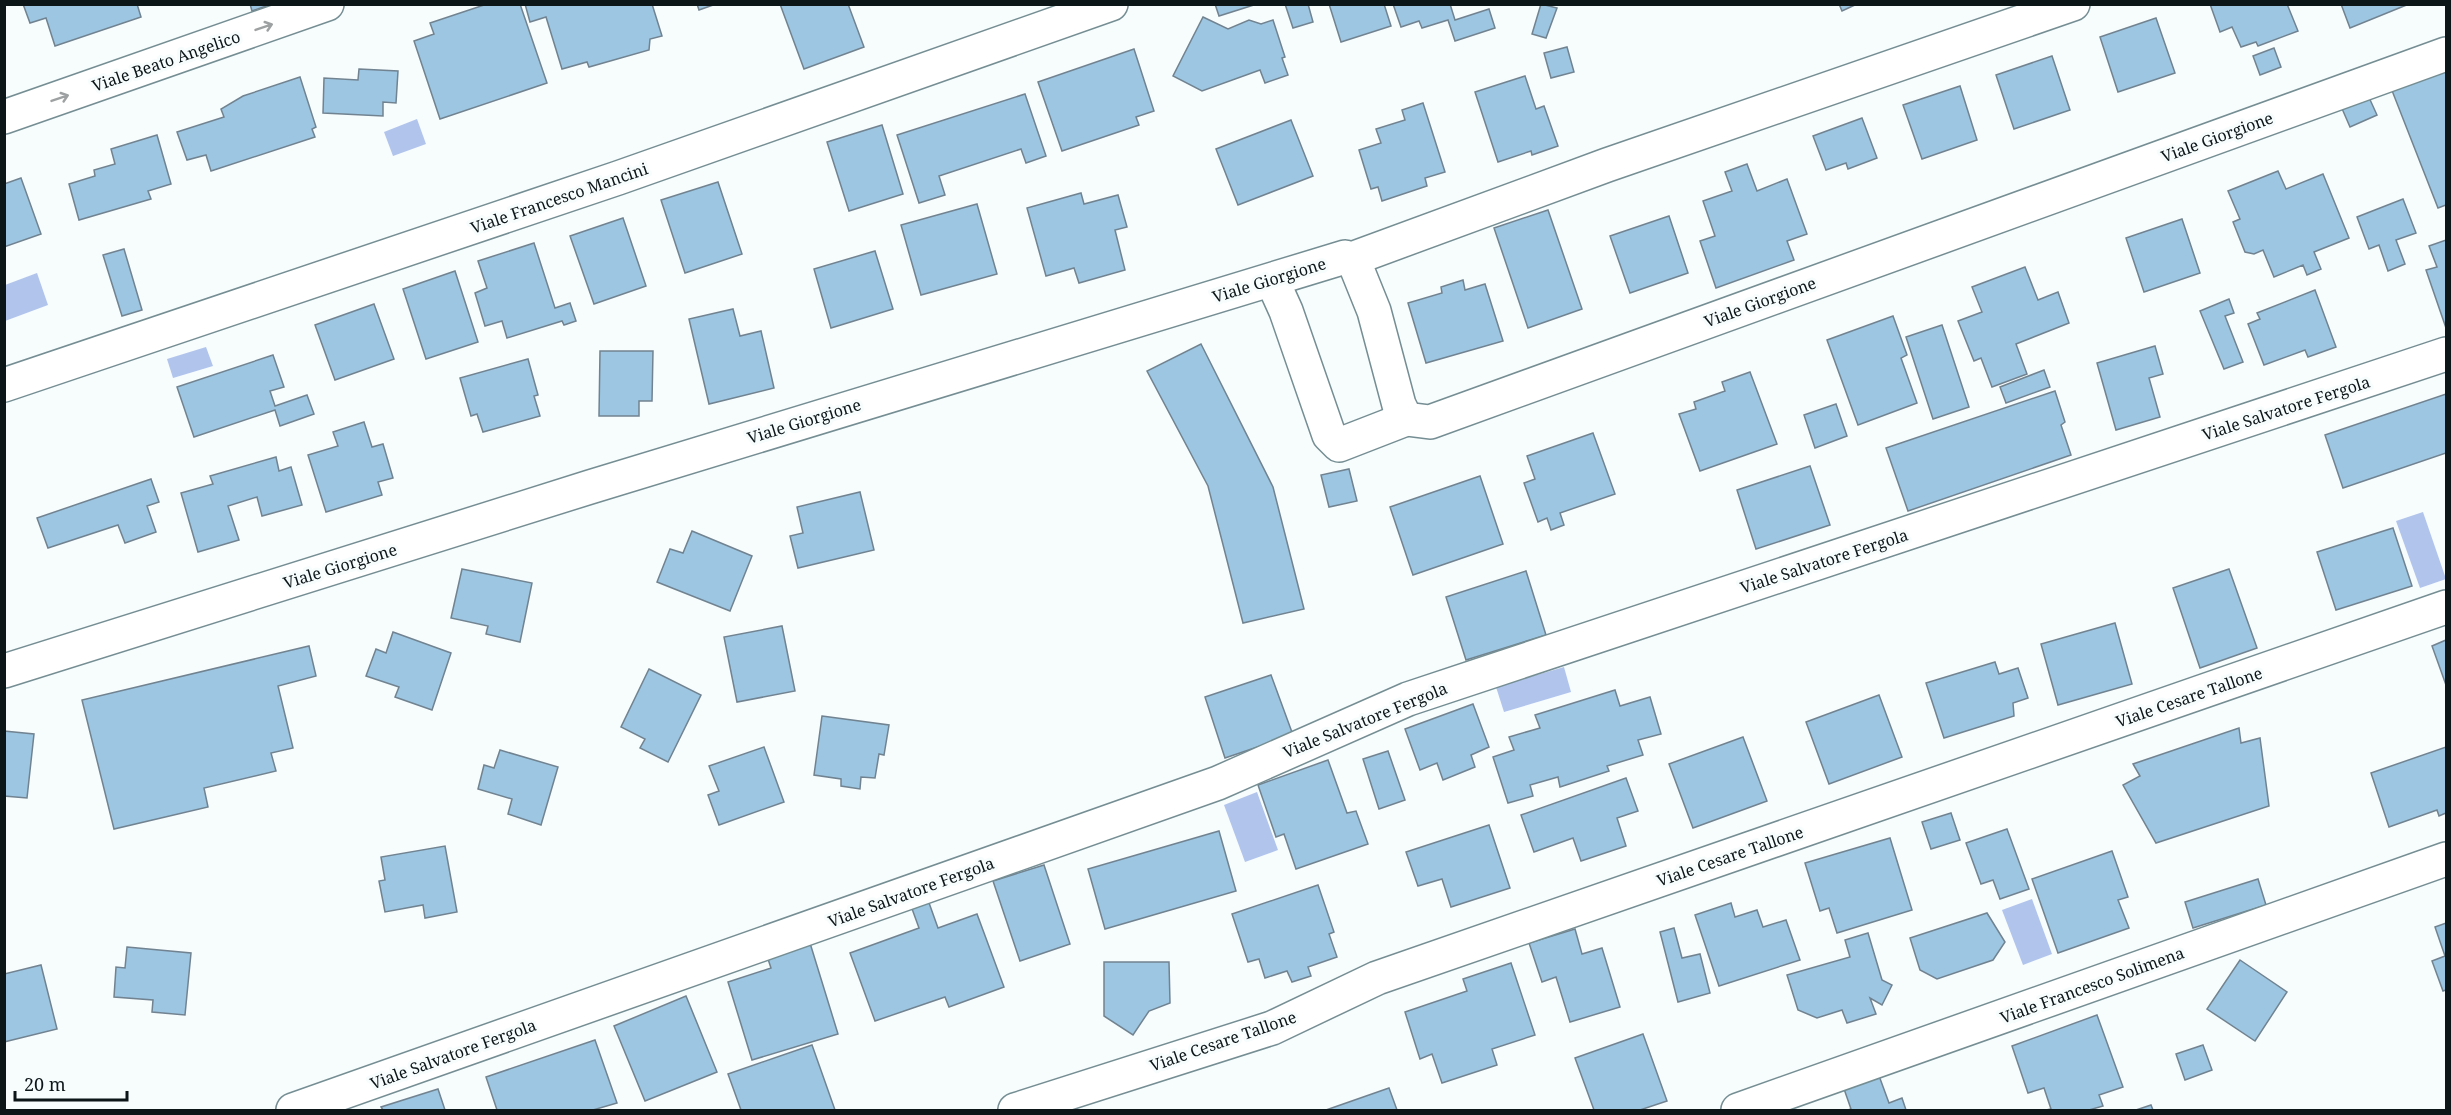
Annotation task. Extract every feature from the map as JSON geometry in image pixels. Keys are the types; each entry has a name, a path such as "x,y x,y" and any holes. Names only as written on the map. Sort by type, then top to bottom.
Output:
{"street":[{"name":"Viale Beato Angelico","path":"4,117 327,4"},
{"name":"Viale Francesco Mancini","path":"4,385 607,182 1111,4"},
{"path":"1349,260 1607,165 2073,4"},
{"name":"Viale Giorgione","path":"4,671 602,483 1345,257 1355,264 1374,311 1399,405 1406,419 1430,422 2446,54"},
{"path":"1272,280 1286,311 1329,435 1339,445 1406,419"},
{"name":"Viale Salvatore Fergola","path":"293,1110 1218,783 1408,699 2446,354"},
{"name":"Viale Cesare Tallone","path":"1016,1110 1272,1028 1377,978 2446,608"},
{"name":"Viale Francesco Solimena","path":"1738,1110 2446,859"}],"water":[{"path":"417,119 426,144 393,156 384,132"},
{"path":"37,273 48,305 5,321 5,285"},
{"path":"206,347 213,366 173,378 167,359"},
{"path":"2423,512 2446,579 2420,588 2396,521"},
{"path":"1564,667 1571,692 1504,712 1496,687"},
{"path":"1257,792 1278,850 1245,862 1224,805"},
{"path":"2032,899 2052,954 2023,965 2002,910"}],"building":[{"path":"23,4 137,4 141,17 55,46 46,18 30,23"},
{"path":"250,4 272,4 252,11"},
{"path":"487,4 520,4 547,83 440,119 414,41 434,34 430,23"},
{"path":"525,4 652,4 662,36 650,39 649,50 589,67 587,62 562,69 546,17 530,22"},
{"path":"697,4 716,4 699,10"},
{"path":"780,4 848,4 864,47 804,69"},
{"path":"1215,4 1257,4 1219,16"},
{"path":"1285,4 1308,4 1313,22 1293,28"},
{"path":"1329,4 1384,4 1391,26 1341,42"},
{"path":"1393,4 1450,4 1455,20 1489,9 1495,28 1455,41 1448,20 1422,28 1419,21 1401,27"},
{"path":"1541,4 1557,8 1546,38 1532,34"},
{"path":"1839,4 1857,4 1842,11"},
{"path":"2210,4 2287,4 2298,31 2258,46 2256,42 2241,47 2232,27 2220,32"},
{"path":"2341,4 2409,4 2350,28"},
{"path":"1203,17 1228,29 1249,20 1261,24 1273,20 1285,57 1282,58 1288,75 1265,83 1260,70 1202,91 1173,76"},
{"path":"2156,18 2175,73 2118,92 2100,37"},
{"path":"1567,47 1574,72 1551,78 1544,53"},
{"path":"2274,48 2281,67 2260,75 2253,56"},
{"path":"1134,49 1154,111 1136,117 1139,125 1062,151 1038,82"},
{"path":"2052,56 2070,110 2014,129 1996,75"},
{"path":"2446,67 2446,205 2438,208 2391,88"},
{"path":"359,69 398,71 396,103 383,102 383,116 323,113 324,78 358,80"},
{"path":"1525,76 1536,109 1544,106 1558,146 1532,155 1531,151 1498,162 1475,92"},
{"path":"300,77 316,127 312,129 315,137 211,171 206,155 187,160 177,132 224,117 221,109 243,96"},
{"path":"1960,86 1977,140 1922,159 1903,105"},
{"path":"2367,93 2377,115 2350,127 2340,104"},
{"path":"1025,94 1046,156 1026,163 1021,149 939,176 945,195 919,203 897,135"},
{"path":"1423,103 1445,172 1425,178 1427,186 1382,201 1378,187 1371,189 1359,150 1381,143 1376,129 1405,120 1402,110"},
{"path":"1862,118 1877,158 1848,169 1846,163 1826,170 1813,136"},
{"path":"1291,120 1313,176 1238,205 1216,149"},
{"path":"882,125 903,194 849,211 827,142"},
{"path":"157,135 171,184 148,191 151,199 79,220 69,184 95,176 94,170 115,164 111,149"},
{"path":"1747,164 1757,191 1787,179 1807,234 1787,241 1794,260 1716,288 1700,241 1715,236 1703,201 1732,191 1725,172"},
{"path":"2278,171 2286,189 2323,174 2349,238 2314,252 2321,269 2307,275 2303,265 2274,277 2263,250 2254,254 2245,252 2233,222 2240,219 2228,191"},
{"path":"21,178 41,234 4,247 4,184"},
{"path":"718,182 742,254 685,273 661,200"},
{"path":"1081,193 1084,204 1118,195 1127,227 1115,230 1125,270 1079,283 1074,268 1046,276 1027,208"},
{"path":"2403,199 2416,233 2396,240 2405,264 2388,271 2379,245 2369,249 2357,217"},
{"path":"977,204 997,274 921,295 901,225"},
{"path":"1548,210 1582,309 1528,328 1494,228"},
{"path":"1669,216 1688,273 1630,293 1610,236"},
{"path":"623,218 646,286 594,304 570,236"},
{"path":"2182,219 2200,273 2144,292 2126,238"},
{"path":"2446,240 2446,328 2426,270 2437,267 2429,246"},
{"path":"534,243 555,308 570,303 576,321 564,325 562,321 507,338 502,321 485,326 475,293 487,288 478,261"},
{"path":"124,249 142,310 122,316 103,255"},
{"path":"875,251 893,309 831,328 814,269"},
{"path":"2025,267 2038,300 2058,292 2069,323 2016,344 2027,374 1992,387 1981,358 1974,361 1958,321 1982,312 1972,287"},
{"path":"455,271 478,342 426,359 403,289"},
{"path":"1463,280 1465,290 1485,284 1503,341 1426,363 1408,303 1442,293 1441,287"},
{"path":"2315,290 2336,347 2308,357 2305,350 2264,365 2248,324 2260,319 2257,313"},
{"path":"2229,299 2234,313 2225,316 2243,362 2224,369 2200,311"},
{"path":"374,304 394,359 335,380 315,325"},
{"path":"733,309 740,336 761,331 774,388 709,404 689,319"},
{"path":"1893,316 1907,355 1901,358 1917,403 1858,425 1827,340"},
{"path":"1942,325 1969,407 1933,419 1906,337"},
{"path":"1201,344 1273,487 1304,609 1243,623 1208,486 1147,371"},
{"path":"2155,346 2163,374 2149,378 2160,417 2116,430 2097,363"},
{"path":"600,351 653,351 652,401 639,401 639,416 599,416"},
{"path":"273,355 284,387 270,391 275,406 307,395 314,414 280,426 275,410 194,437 177,387"},
{"path":"528,359 538,395 534,396 540,416 483,432 477,414 471,416 460,378"},
{"path":"2044,370 2050,387 2006,403 2000,387"},
{"path":"1750,372 1777,444 1700,471 1679,414 1696,409 1694,402 1725,391 1722,382"},
{"path":"2055,391 2065,422 2061,425 2071,455 1908,511 1886,448"},
{"path":"2446,394 2446,453 2343,488 2325,435"},
{"path":"1836,404 1847,436 1815,448 1804,415"},
{"path":"364,422 372,447 383,444 393,478 378,482 382,495 326,512 308,455 338,446 333,432"},
{"path":"1593,433 1615,494 1560,513 1564,525 1551,530 1547,518 1538,522 1524,483 1535,479 1527,456"},
{"path":"276,457 279,471 291,467 302,505 262,516 257,497 228,506 239,540 198,552 181,493 213,484 210,476"},
{"path":"1810,466 1830,525 1756,549 1737,490"},
{"path":"1349,469 1357,501 1329,507 1321,475"},
{"path":"1480,476 1503,544 1413,575 1390,507"},
{"path":"151,479 159,502 147,506 156,532 125,543 118,525 48,548 37,518"},
{"path":"860,492 874,550 798,568 790,536 803,533 797,507"},
{"path":"2393,528 2412,586 2336,610 2317,552"},
{"path":"692,531 752,556 730,611 657,582 670,549 683,553"},
{"path":"462,569 532,583 520,642 486,634 488,626 451,618"},
{"path":"2229,569 2257,648 2200,668 2173,588"},
{"path":"1526,571 1546,635 1466,660 1446,597"},
{"path":"2115,623 2132,684 2058,705 2041,644"},
{"path":"782,626 795,691 737,702 724,637"},
{"path":"393,632 451,653 432,710 395,697 399,687 366,676 376,649 386,653"},
{"path":"2446,640 2446,685 2432,646"},
{"path":"309,646 316,676 278,686 293,748 271,753 276,771 204,788 208,807 114,829 82,700"},
{"path":"1995,662 1999,674 2018,668 2028,698 2013,703 2014,716 1944,738 1926,683"},
{"path":"649,669 701,695 668,762 640,748 645,739 621,727"},
{"path":"1271,675 1293,735 1225,758 1205,697"},
{"path":"1615,690 1620,706 1650,697 1661,734 1638,740 1643,755 1607,766 1609,771 1560,787 1558,777 1530,785 1533,796 1508,803 1493,757 1514,750 1509,737 1540,728 1535,715"},
{"path":"1879,695 1902,757 1829,784 1806,722"},
{"path":"1473,704 1489,747 1471,755 1475,767 1443,780 1437,763 1420,770 1405,729"},
{"path":"822,716 889,725 884,755 879,754 875,778 861,777 860,789 841,786 841,779 814,775"},
{"path":"2239,728 2241,743 2260,738 2269,806 2156,843 2123,785 2140,776 2133,764"},
{"path":"4,731 34,734 27,798 4,796"},
{"path":"1743,737 1767,801 1693,828 1669,764"},
{"path":"764,747 784,802 719,825 708,795 719,791 709,766"},
{"path":"2446,747 2446,813 2439,816 2437,810 2389,827 2371,773"},
{"path":"500,750 558,767 541,825 508,814 512,799 478,789 484,765 494,768"},
{"path":"1388,751 1405,800 1379,809 1363,759"},
{"path":"1328,760 1347,813 1356,811 1368,844 1296,869 1284,834 1276,837 1258,785"},
{"path":"1626,778 1638,811 1617,818 1626,846 1581,861 1573,838 1534,852 1521,815"},
{"path":"1951,813 1960,840 1931,849 1922,822"},
{"path":"1489,825 1510,888 1451,907 1442,879 1418,886 1406,852"},
{"path":"2007,829 2029,889 2000,899 1993,880 1981,884 1966,843"},
{"path":"1219,831 1236,891 1105,929 1088,869"},
{"path":"1890,838 1912,910 1837,933 1829,908 1820,911 1805,863"},
{"path":"445,846 457,912 425,918 423,905 385,912 379,881 385,880 381,857"},
{"path":"2112,851 2128,897 2118,900 2129,928 2058,953 2032,879"},
{"path":"1044,865 1070,944 1020,961 993,881"},
{"path":"2258,879 2266,905 2193,928 2185,902"},
{"path":"1318,885 1334,932 1329,934 1337,957 1308,967 1311,976 1292,982 1287,971 1265,978 1259,959 1248,962 1232,914"},
{"path":"928,900 938,928 977,914 1004,987 949,1007 945,997 875,1021 850,953 919,928 911,906"},
{"path":"1731,903 1735,917 1757,910 1763,927 1786,920 1800,960 1719,986 1695,915"},
{"path":"1987,913 2005,942 1993,960 1937,979 1920,970 1910,938"},
{"path":"2446,923 2446,990 2443,991 2432,961 2445,956 2435,927"},
{"path":"1674,928 1682,958 1700,954 1710,993 1678,1002 1660,932"},
{"path":"1575,929 1582,954 1602,948 1620,1007 1570,1022 1556,977 1542,982 1529,943"},
{"path":"1868,933 1882,980 1892,985 1882,1005 1870,998 1876,1014 1847,1023 1842,1010 1817,1018 1798,1010 1787,975 1850,957 1845,940"},
{"path":"810,943 838,1034 752,1060 728,982 771,968 767,956"},
{"path":"127,947 191,953 185,1015 152,1012 153,1000 114,997 116,967 125,968"},
{"path":"2240,960 2287,992 2255,1041 2207,1009"},
{"path":"1104,962 1169,962 1170,1003 1149,1011 1133,1035 1104,1016"},
{"path":"1511,963 1535,1035 1492,1049 1497,1065 1442,1083 1432,1054 1420,1059 1405,1012 1467,991 1463,979"},
{"path":"41,965 57,1029 4,1042 4,974"},
{"path":"686,996 717,1072 645,1101 614,1026"},
{"path":"2097,1015 2123,1087 2099,1095 2103,1106 2089,1110 2046,1110 2051,1109 2044,1088 2028,1093 2012,1046"},
{"path":"1643,1034 1667,1101 1640,1110 1594,1110 1575,1058"},
{"path":"595,1040 617,1103 593,1110 497,1110 486,1077"},
{"path":"812,1045 835,1110 741,1110 728,1074"},
{"path":"2203,1045 2212,1070 2185,1080 2176,1054"},
{"path":"1878,1073 1889,1103 1902,1098 1906,1110 1848,1110 1851,1109 1843,1086"},
{"path":"1389,1088 1397,1110 1326,1110"},
{"path":"438,1089 445,1110 383,1110 381,1107"},
{"path":"2151,1105 2153,1110 2136,1110"}]}
